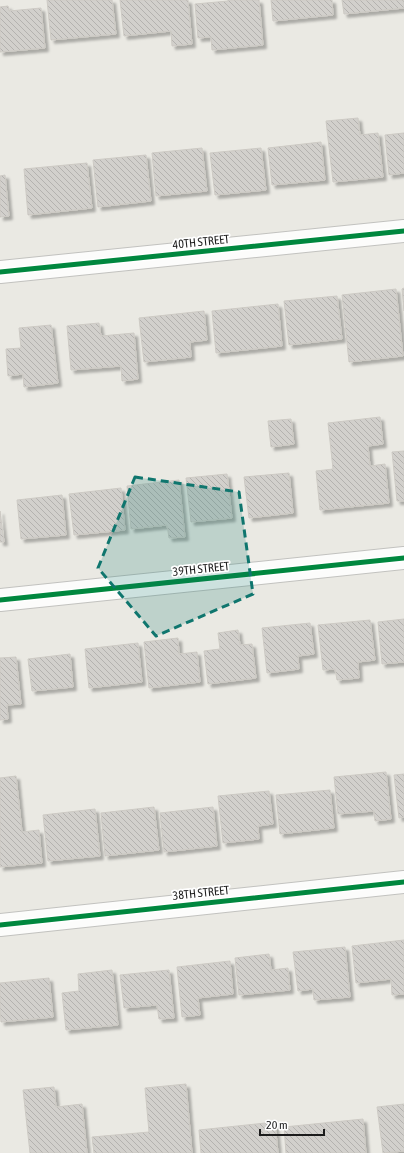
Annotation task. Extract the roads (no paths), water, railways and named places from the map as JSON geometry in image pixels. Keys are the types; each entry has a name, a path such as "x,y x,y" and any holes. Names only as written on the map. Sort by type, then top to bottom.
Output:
{"street":[{"name":"40TH STREET","path":"0,272 404,231"},
{"name":"39TH STREET","path":"0,600 404,558"},
{"name":"38TH STREET","path":"0,925 404,882"}]}
